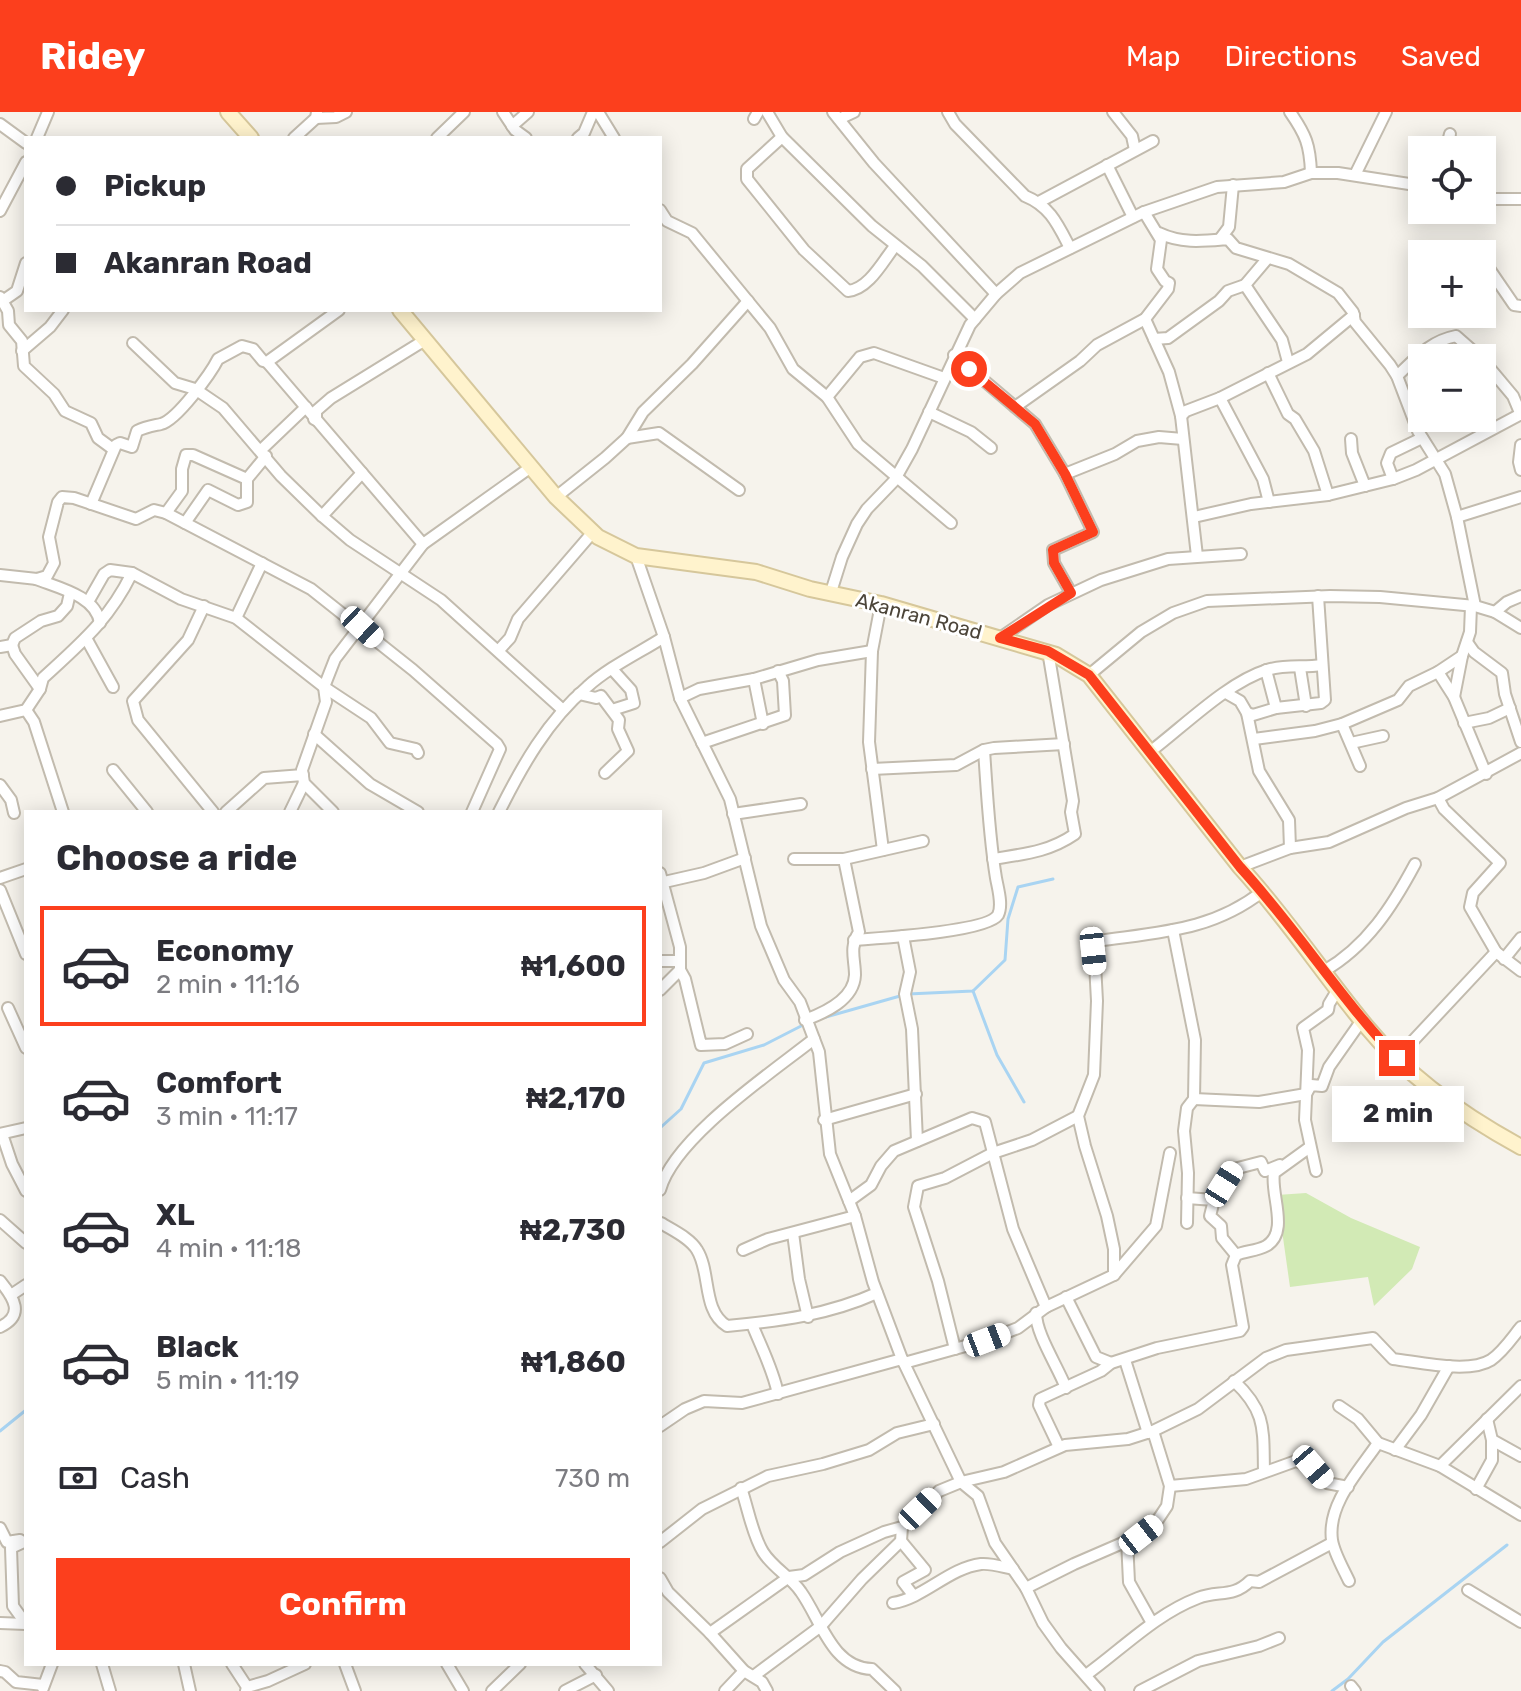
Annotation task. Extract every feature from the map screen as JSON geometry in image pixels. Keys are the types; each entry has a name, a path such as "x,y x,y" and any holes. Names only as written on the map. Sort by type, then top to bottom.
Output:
{"main road":[{"path":"228,112 249,136"},
{"name":"Akanran Road","path":"402,312 556,497 593,532 636,556 756,572 810,589 881,604 1048,651 1089,675 1240,867 1263,891 1362,1020 1397,1058 1457,1109 1521,1147"}],"street":[{"path":"38,136 48,112"},
{"path":"296,136 317,115 336,117 346,112"},
{"path":"439,136 464,112"},
{"path":"503,112 524,136"},
{"path":"512,126 528,112"},
{"path":"580,136 596,112 613,136"},
{"path":"767,112 782,137 975,319"},
{"path":"854,112 836,116 874,163 996,294"},
{"path":"948,112 1025,196 1039,202 1051,213 1070,248"},
{"path":"1113,112 1132,136 1135,150"},
{"path":"1290,112 1310,147 1311,173"},
{"path":"1355,175 1386,112"},
{"path":"0,124 24,142"},
{"path":"782,137 747,169 747,179 804,250 848,291 864,284 895,246"},
{"path":"1039,202 1153,141"},
{"path":"1107,165 1138,215 1159,233 1171,238 1211,243 1228,239 1236,248 1289,264 1338,293 1354,315 1355,322 1397,376 1422,438 1445,474 1457,517 1473,606 1454,697"},
{"path":"0,211 24,166"},
{"path":"831,592 857,524 897,476 954,355 975,319 996,294 1020,273 1138,215 1217,187 1284,182 1311,173 1355,175 1408,184"},
{"path":"1220,239 1229,227 1233,185"},
{"path":"1496,199 1521,199"},
{"path":"662,213 667,221 692,233 778,339 793,369 827,397 858,444 951,523"},
{"path":"1015,407 1080,361 1097,345 1145,319 1168,289 1169,283 1157,269 1156,263 1161,256 1159,233"},
{"path":"1154,339 1168,338 1228,291 1245,285 1267,259"},
{"path":"1496,279 1514,305 1521,306"},
{"path":"23,284 2,299 8,311 7,322 21,338 24,366 54,394 65,411 91,423 98,438 113,449"},
{"path":"1245,285 1282,340 1288,362"},
{"path":"556,497 627,438 643,412 692,364 748,301"},
{"path":"22,351 50,327 61,312"},
{"path":"267,362 336,312"},
{"path":"1181,416 1307,354 1354,315"},
{"path":"1145,319 1169,372 1181,416 1197,556"},
{"path":"1431,344 1456,336 1465,344"},
{"path":"316,420 316,411 331,398 425,340"},
{"path":"133,343 175,383 195,389 223,408 281,476 322,516 350,540 441,600 563,710"},
{"path":"91,504 113,449 120,443 132,447 137,431 164,422 185,405 195,389 215,369 218,359 242,346 253,349 267,362 304,410 423,544"},
{"path":"827,397 860,357 874,353 944,378"},
{"path":"954,355 1035,424 1065,474 1093,532 1053,550 1054,563 1071,593"},
{"path":"1397,376 1408,365"},
{"path":"1268,373 1288,414 1295,419 1314,451 1328,495"},
{"path":"1194,517 1269,502 1328,495 1416,470 1521,415 1513,396 1496,376"},
{"path":"1220,398 1263,479 1269,502"},
{"path":"185,523 208,490 238,505 247,502 247,479 263,453 304,410"},
{"path":"929,412 971,432 991,448"},
{"path":"627,438 659,433 739,490"},
{"path":"1065,474 1115,454 1137,441 1159,437 1183,439"},
{"path":"1393,479 1387,463 1391,453 1422,438"},
{"path":"1351,439 1352,453 1365,486"},
{"path":"1521,445 1521,470"},
{"path":"166,513 182,491 182,469 186,455 193,455 247,479"},
{"path":"291,810 326,702 324,687 335,659 423,544 531,467"},
{"path":"322,516 362,473"},
{"path":"0,575 37,579 47,576 54,563 49,537 62,497 136,519 154,510 166,513 311,589 362,627 497,744 500,749 473,810"},
{"path":"1457,517 1521,497"},
{"path":"499,650 510,638 518,619 593,532"},
{"path":"1000,638 1071,593 1101,580 1168,559 1241,554"},
{"path":"636,556 664,637 680,698 730,799 761,926 784,980 800,1002 814,1039 824,1091 824,1120 830,1154 855,1216 877,1293 903,1361 961,1482 978,1496 995,1543 1026,1588 1043,1623 1099,1691"},
{"path":"236,618 262,563"},
{"path":"88,602 104,574 110,570 132,573 171,595 236,618 324,687 371,718 390,743 416,749 418,753"},
{"path":"0,716 26,710 40,689 43,678 100,623 118,601 132,573"},
{"path":"23,575 88,602 99,616 100,623"},
{"path":"40,689 6,646 41,621 58,616 67,606 70,593"},
{"path":"1247,713 1261,714 1276,708 1306,706 1325,700 1318,596"},
{"path":"1089,675 1141,632 1173,613 1207,601 1318,596 1380,597 1473,606 1495,612 1521,628"},
{"path":"1495,612 1521,596"},
{"path":"881,604 872,651 869,742 883,850"},
{"path":"204,606 188,640 133,701 138,720 211,810"},
{"path":"500,810 535,745 563,710 612,669 664,637"},
{"path":"86,638 113,687"},
{"path":"1467,642 1474,652 1502,673 1521,742"},
{"path":"680,698 699,689 754,679 818,660 872,651"},
{"path":"993,859 1057,847 1075,834 1048,651"},
{"path":"1254,739 1342,724 1398,700 1409,686 1462,656"},
{"path":"1151,751 1238,682 1266,670 1289,665 1300,668 1322,665"},
{"path":"1300,668 1306,706"},
{"path":"612,669 631,690 634,703 612,710"},
{"path":"1266,670 1276,708"},
{"path":"702,743 785,715 783,681 778,671"},
{"path":"1438,672 1454,697 1486,774"},
{"path":"754,679 763,724"},
{"path":"1226,693 1240,701 1247,713 1259,771 1289,820 1290,848"},
{"path":"579,694 596,698 601,696 619,720 618,729 628,751 605,773"},
{"path":"1464,723 1489,718 1510,708"},
{"path":"26,710 34,722 62,810"},
{"path":"1342,724 1360,766"},
{"path":"314,734 370,784 415,810"},
{"path":"1351,743 1383,736"},
{"path":"872,769 956,765 984,750 1064,744"},
{"path":"854,940 966,928 997,916 1000,906 984,750"},
{"path":"1240,867 1290,848 1329,842 1406,808 1438,798 1521,753"},
{"path":"113,770 145,810"},
{"path":"228,810 264,778 303,779 331,810"},
{"path":"0,785 14,813"},
{"path":"1438,798 1444,809 1500,863 1473,893 1470,903 1500,956 1521,971"},
{"path":"733,814 801,804"},
{"path":"794,859 844,859 923,841"},
{"path":"662,879 704,873 745,858"},
{"path":"807,1023 832,1010 848,992 855,976 851,958 854,940 859,932 844,859"},
{"path":"1324,971 1343,960 1383,920 1415,864"},
{"path":"0,878 24,870"},
{"path":"662,883 680,947 679,965 701,1045 725,1044 747,1034"},
{"path":"0,890 24,949"},
{"path":"1114,1275 1114,1249 1107,1216 1078,1116 1094,1075 1097,1001 1094,945 1098,941 1207,923 1228,914 1263,891"},
{"path":"1173,930 1195,1040 1194,1099 1187,1108 1184,1121 1187,1223"},
{"path":"903,936 910,972 905,994 912,1029 917,1141"},
{"path":"1397,1058 1521,938"},
{"path":"662,961 679,965"},
{"path":"662,987 679,965"},
{"path":"1316,1171 1305,1120 1308,1050 1303,1028 1328,1010 1338,989"},
{"path":"8,1008 24,1044"},
{"path":"1306,1094 1311,1085 1322,1086 1329,1067 1362,1020"},
{"path":"662,1182 676,1155 744,1093 814,1039"},
{"path":"824,1120 916,1094"},
{"path":"1194,1099 1259,1102 1306,1094"},
{"path":"955,1349 938,1281 914,1207 918,1186 945,1178 993,1153 1032,1140 1078,1116"},
{"path":"849,1201 871,1185 894,1151 972,1118 985,1122 1013,1229 1041,1310 1036,1325 1056,1360 1066,1388"},
{"path":"24,1128 1,1134 24,1187"},
{"path":"1236,1255 1264,1247 1275,1237 1278,1226 1274,1173 1310,1147"},
{"path":"662,1425 704,1401 742,1403 955,1349 1018,1328 1041,1310 1114,1275 1156,1226 1170,1153"},
{"path":"1236,1255 1222,1238 1221,1226 1210,1216 1214,1200 1234,1169 1261,1162 1265,1171 1287,1162"},
{"path":"1187,1198 1214,1200"},
{"path":"743,1250 768,1239 855,1216"},
{"path":"0,1220 24,1241"},
{"path":"662,1225 693,1244 699,1252 705,1282 720,1321 727,1326 808,1317 847,1306 877,1293"},
{"path":"793,1233 808,1317"},
{"path":"1059,1447 1039,1405 1040,1399 1101,1371 1111,1363 1157,1348 1240,1331 1243,1327 1232,1265 1236,1255"},
{"path":"0,1281 11,1295 14,1317 0,1327"},
{"path":"11,1295 24,1286"},
{"path":"1066,1297 1096,1357 1111,1363"},
{"path":"752,1324 774,1371 778,1394"},
{"path":"710,1633 789,1577 804,1575 840,1552 902,1527 939,1491 961,1482 1004,1472 1059,1447 1128,1439 1150,1432 1198,1409 1266,1358 1286,1350 1373,1338 1393,1359 1449,1366 1487,1362 1521,1327"},
{"path":"1026,1588 1141,1535 1155,1524 1167,1506 1170,1486 1125,1360"},
{"path":"1395,1450 1421,1415 1449,1366"},
{"path":"1234,1381 1254,1402 1262,1423 1264,1472"},
{"path":"1440,1466 1520,1390"},
{"path":"1339,1406 1358,1419 1378,1443 1440,1466 1521,1515"},
{"path":"1476,1489 1492,1460 1492,1440 1487,1419"},
{"path":"662,1539 702,1509 768,1476 869,1450 897,1433 934,1424"},
{"path":"1492,1440 1521,1456"},
{"path":"1349,1581 1332,1543 1331,1526 1339,1500 1378,1443"},
{"path":"1170,1486 1246,1479 1296,1461 1313,1467 1327,1483 1348,1487"},
{"path":"741,1488 763,1552 802,1592 835,1649 850,1665 872,1669 895,1691"},
{"path":"755,1675 821,1626 901,1541 902,1527"},
{"path":"0,1528 7,1542 24,1540"},
{"path":"1127,1540 1129,1582 1152,1623"},
{"path":"24,1541 11,1548 13,1606 24,1621"},
{"path":"901,1541 925,1570 903,1582 913,1595"},
{"path":"1086,1675 1152,1623 1201,1596 1240,1591 1250,1581 1259,1582 1332,1543"},
{"path":"893,1603 907,1601 969,1567 984,1564 1013,1569"},
{"path":"0,1581 13,1578"},
{"path":"662,1582 668,1592 744,1671 755,1675 767,1691"},
{"path":"1468,1590 1521,1622"},
{"path":"0,1623 24,1624"},
{"path":"1140,1691 1198,1661 1279,1638"},
{"path":"0,1671 16,1682 43,1688 51,1666"},
{"path":"103,1666 110,1691"},
{"path":"184,1666 190,1691"},
{"path":"233,1666 247,1689 301,1666"},
{"path":"346,1666 355,1691"},
{"path":"448,1666 463,1691"},
{"path":"492,1691 518,1666"},
{"path":"587,1666 608,1691"},
{"path":"725,1691 744,1671"},
{"path":"565,1691 596,1675"}],"green space":[{"path":"1306,1193 1351,1218 1420,1247 1412,1269 1374,1306 1368,1277 1290,1287 1277,1195"}],"waterway":[{"path":"908,994 973,991 1005,960 1008,919 1018,887 1053,879"},
{"path":"973,991 997,1055 1024,1102"},
{"path":"819,1019 900,996"},
{"path":"662,1126 681,1109 704,1063 764,1045 805,1024"},
{"path":"0,1431 24,1412"},
{"path":"1332,1691 1348,1679 1383,1642 1507,1545"}],"route":[{"path":"969,369 1035,424 1065,474 1093,532 1058,547 1051,554 1071,593 1000,638 1048,651 1089,675 1240,867 1263,891 1368,1028 1397,1058"}]}
